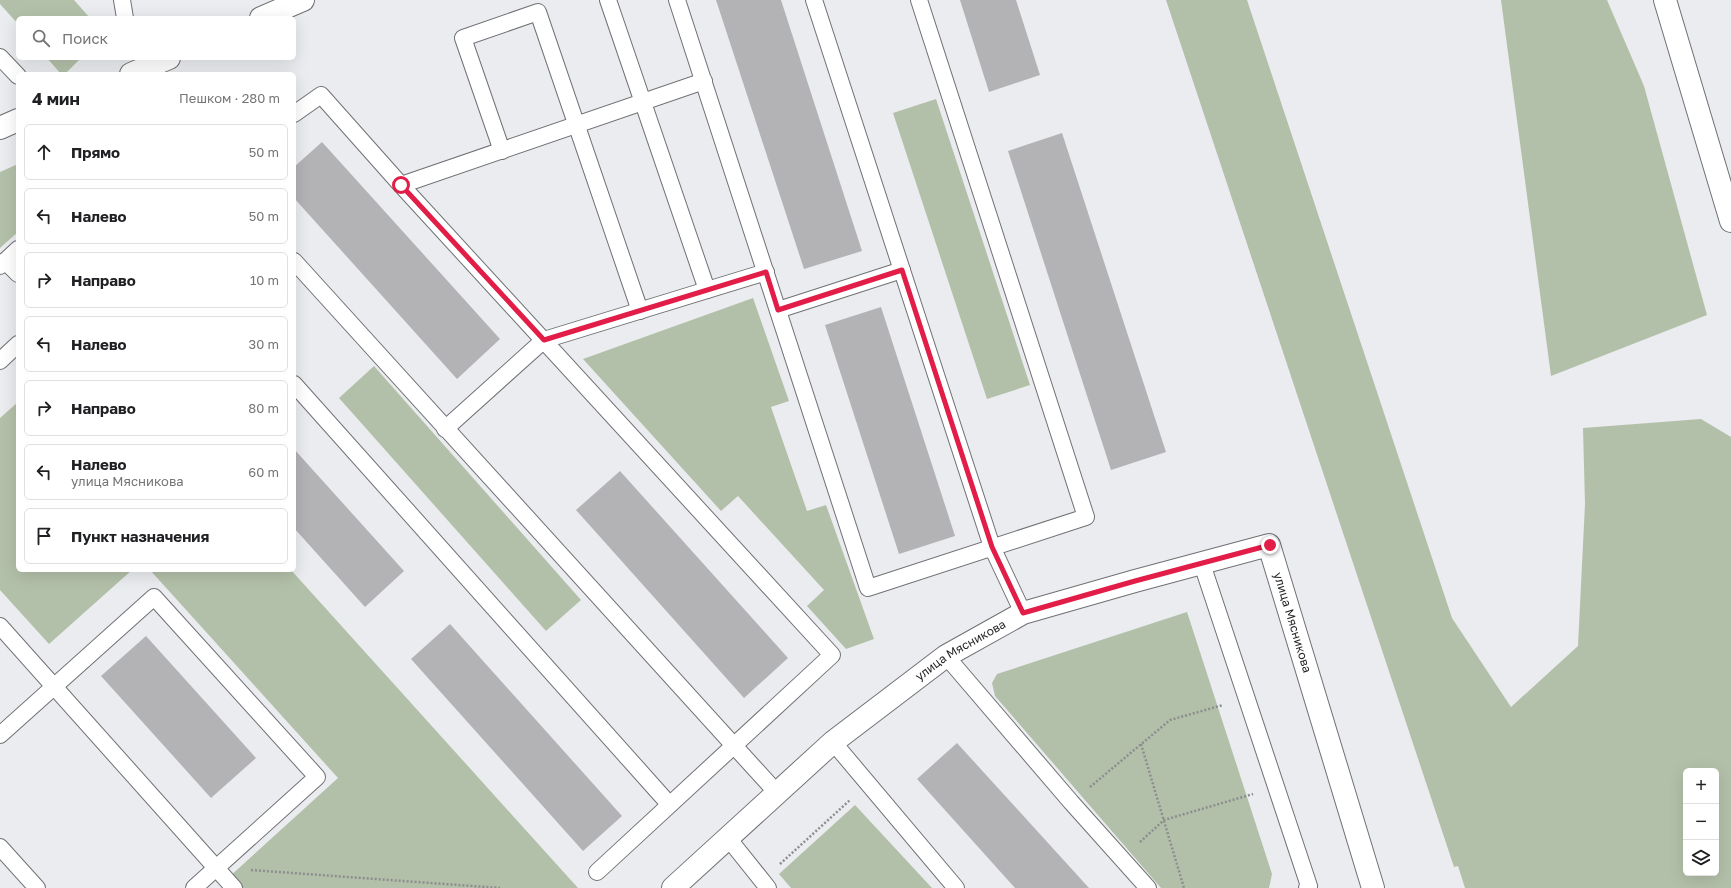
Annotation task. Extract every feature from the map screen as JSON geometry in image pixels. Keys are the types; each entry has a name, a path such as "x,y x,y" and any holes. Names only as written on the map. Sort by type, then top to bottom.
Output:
{"street":[{"path":"266,16 303,0"},
{"path":"1665,0 1731,221"},
{"path":"134,70 163,60"},
{"path":"0,128 16,121"},
{"name":"улица Мясникова","path":"673,888 833,742 946,656 1023,613 1270,545 1374,888"}],"lane":[{"path":"122,0 125,16"},
{"path":"608,0 706,290"},
{"path":"677,0 868,588 1086,517 919,0"},
{"path":"814,0 992,547 1023,613"},
{"path":"502,151 463,38 538,12 640,311"},
{"path":"0,57 16,74"},
{"path":"401,185 704,81"},
{"path":"296,113 321,95 401,185 832,656 734,744 597,872"},
{"path":"16,251 3,263 16,273"},
{"path":"296,263 777,793"},
{"path":"778,310 902,270"},
{"path":"445,429 544,340 766,272"},
{"path":"0,361 16,346"},
{"path":"296,386 669,804"},
{"path":"1202,564 1277,787 1309,886 1307,888"},
{"path":"0,735 154,596 317,777 194,888"},
{"path":"0,626 234,888"},
{"path":"946,656 1071,802 1148,888"},
{"path":"833,742 956,888"},
{"path":"728,838 765,885"},
{"path":"0,847 37,888"}],"path":[{"path":"1071,802 1170,720 1247,698"},
{"path":"1141,744 1184,888"},
{"path":"765,885 867,784"},
{"path":"1122,859 1164,820 1277,787"},
{"path":"216,868 500,888"}],"green space":[{"path":"0,0 74,0 88,16 16,16 16,22 0,4"},
{"path":"1166,0 1247,0 1452,618 1511,707 1578,646 1585,504 1583,428 1701,419 1731,437 1731,888 1465,888 1458,866 1454,867"},
{"path":"1501,0 1607,0 1644,86 1707,315 1551,376"},
{"path":"49,60 79,60 67,72 59,72"},
{"path":"936,99 1030,385 987,399 893,113"},
{"path":"16,165 16,234 0,248 0,172"},
{"path":"753,298 789,401 771,407 807,511 826,505 874,639 846,649 807,606 824,590 738,496 721,511 583,359"},
{"path":"374,366 581,600 546,631 339,398"},
{"path":"16,404 16,572 130,572 49,644 0,590 0,418"},
{"path":"152,572 293,572 578,888 237,888 228,878 338,778"},
{"path":"1187,612 1272,874 1269,888 1161,888 995,696 992,683 997,674"},
{"path":"855,805 932,888 791,888 779,874"}],"building":[{"path":"716,0 781,0 862,251 804,269"},
{"path":"960,0 1016,0 1040,75 989,92"},
{"path":"1062,133 1166,452 1111,470 1008,151"},
{"path":"322,142 500,339 457,379 296,200 296,165"},
{"path":"881,307 955,536 899,554 825,325"},
{"path":"296,451 404,571 365,607 296,530"},
{"path":"620,471 788,658 744,698 576,510"},
{"path":"450,624 622,816 583,851 411,659"},
{"path":"146,636 256,758 211,798 101,676"},
{"path":"957,743 1089,888 1015,888 917,779"}],"route":[{"path":"401,185 544,340 766,272 778,310 902,270 992,547 1023,613 1270,545"}]}
